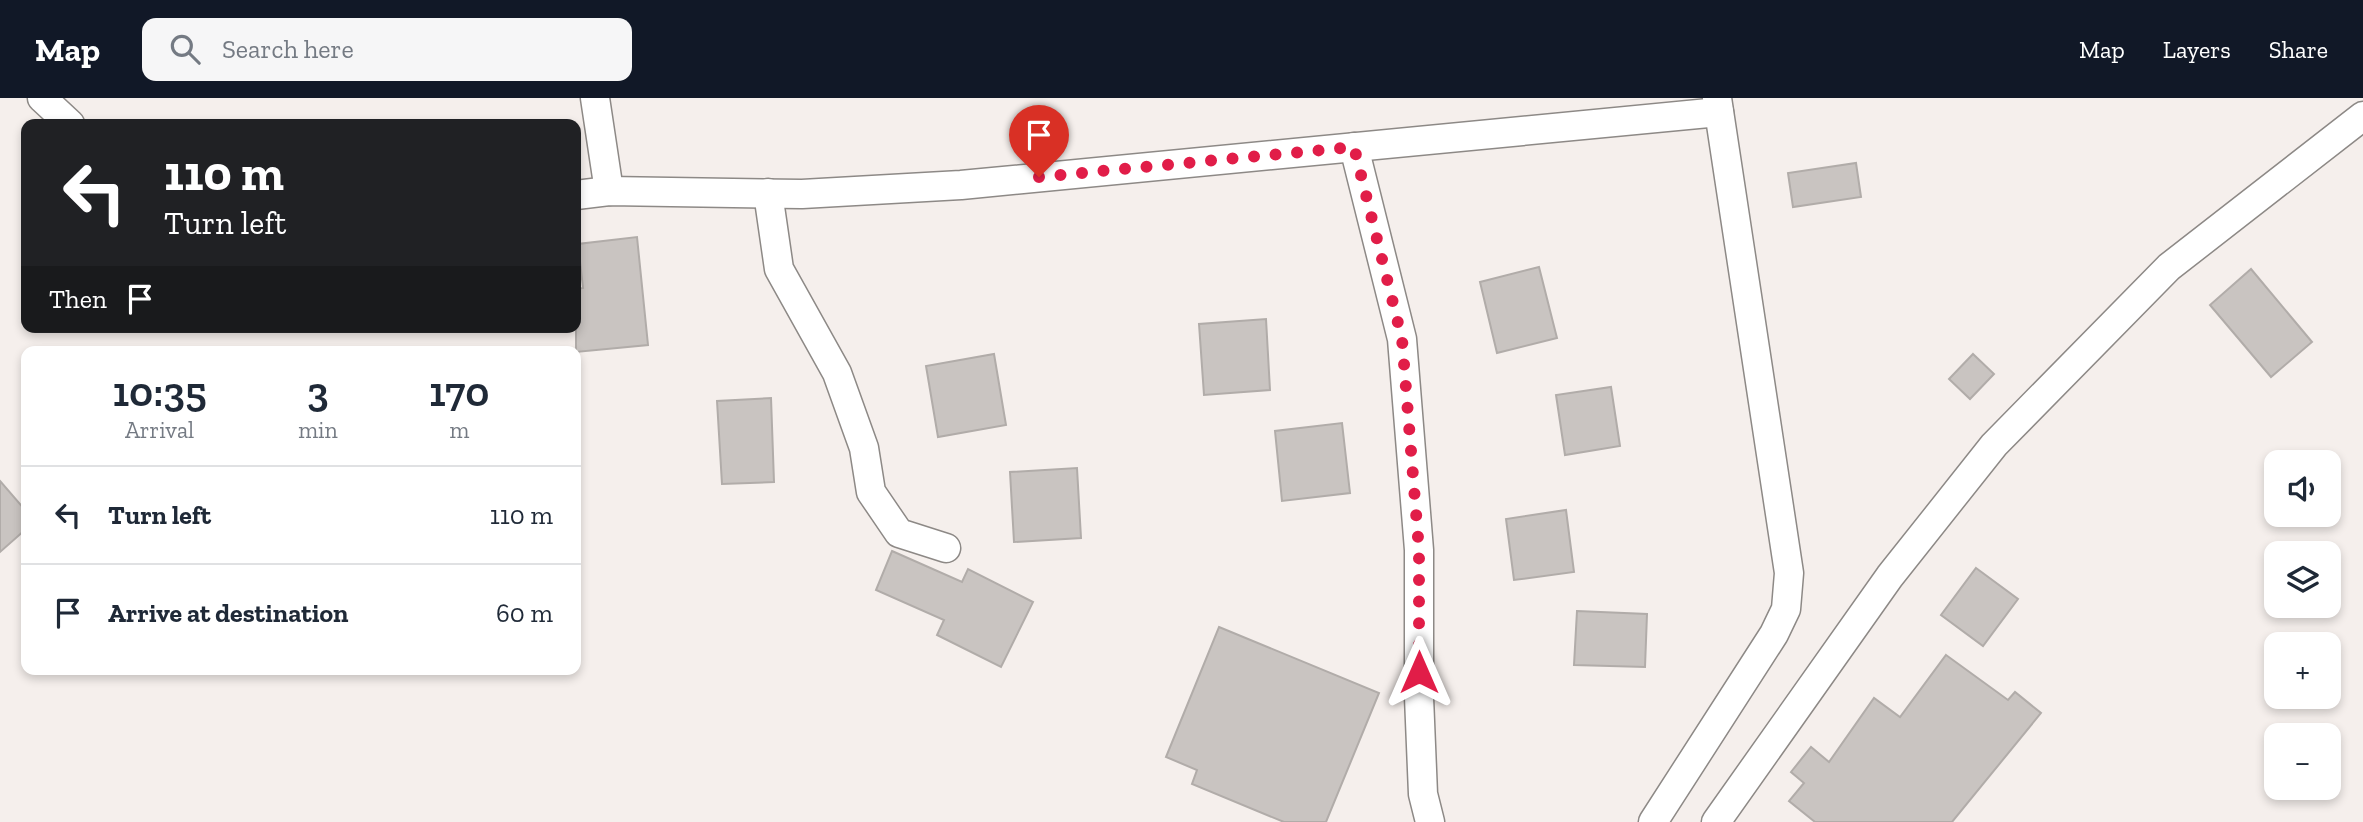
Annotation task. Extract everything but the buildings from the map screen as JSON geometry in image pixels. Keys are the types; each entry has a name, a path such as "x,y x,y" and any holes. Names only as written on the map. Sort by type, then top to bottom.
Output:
{"street":[{"path":"42,98 65,119"},
{"path":"595,98 609,191"},
{"path":"581,194 609,191 768,193 961,185 1354,147 1718,105 1789,573 1786,609 1774,634 1654,822"},
{"path":"1716,822 1890,576 1994,445 2169,267 2363,116"},
{"path":"1354,147 1402,339 1419,550 1419,697 1423,794 1430,822"},
{"path":"768,193 779,269 837,373 864,448 871,492 899,533 946,548"}],"route":[{"path":"1039,177 1354,147 1402,339 1419,550 1419,672"}]}
